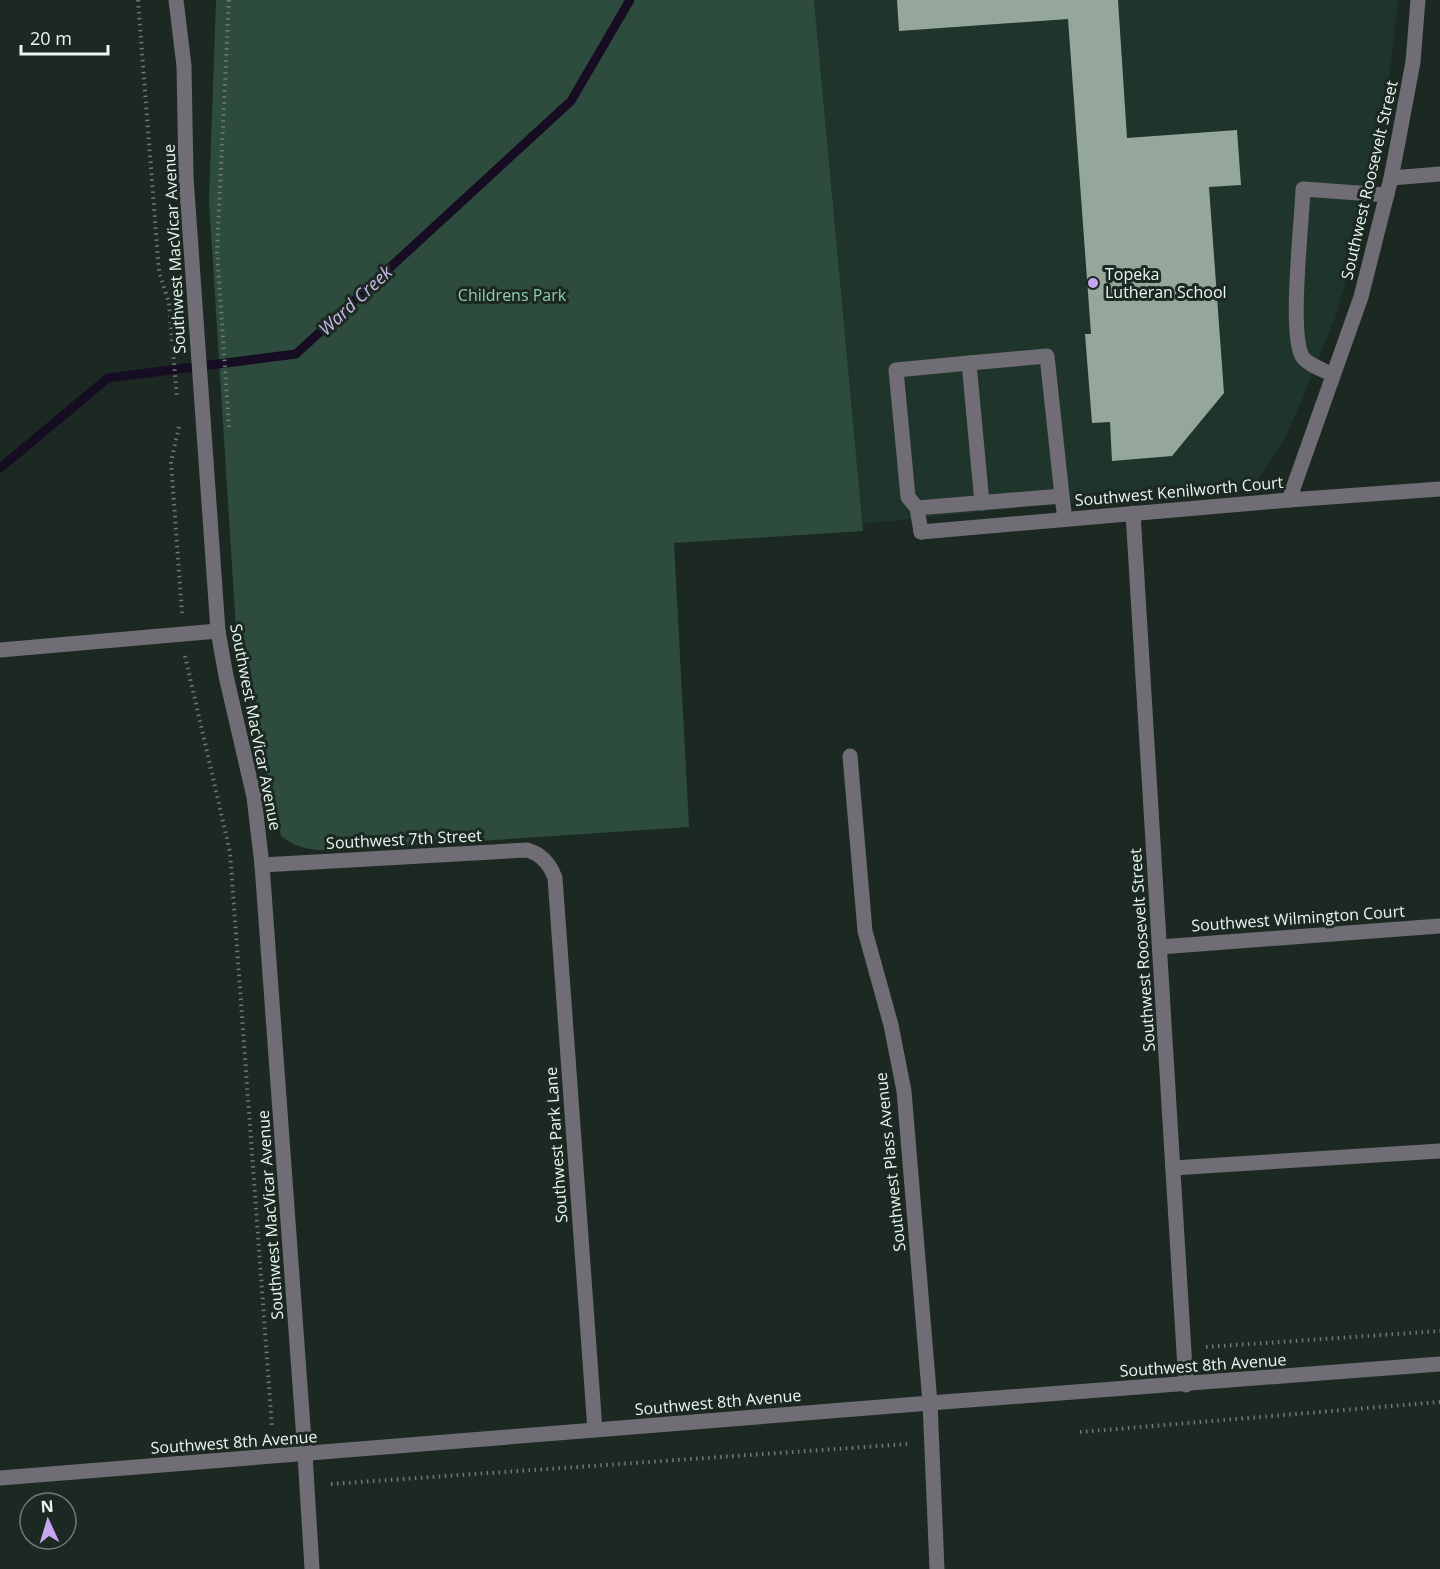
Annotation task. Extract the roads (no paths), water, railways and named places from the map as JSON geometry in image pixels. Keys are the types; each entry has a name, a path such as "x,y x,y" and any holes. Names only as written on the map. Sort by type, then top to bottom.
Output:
{"street":[{"name":"Southwest MacVicar Avenue","path":"176,0 184,66 186,177 218,631 254,797 262,865 312,1569"},
{"name":"Southwest Roosevelt Street","path":"1288,500 1361,297 1391,177 1413,62 1418,0"},
{"path":"1391,177 1440,174"},
{"path":"1333,375 1303,359 1297,346 1296,314 1303,189 1387,195"},
{"path":"1062,496 917,508 908,497 896,370 1047,356 1065,519"},
{"path":"969,363 982,503"},
{"name":"Southwest Kenilworth Court","path":"917,508 921,532 1440,489"},
{"name":"Southwest Roosevelt Street","path":"1132,513 1186,1385"},
{"path":"0,650 218,631"},
{"name":"Southwest Plass Avenue","path":"850,756 865,931 891,1025 904,1091 930,1402 937,1569"},
{"name":"Southwest 7th Street","path":"262,865 527,850 537,853 545,861"},
{"name":"Southwest Park Lane","path":"545,861 555,878 595,1430"},
{"name":"Southwest Wilmington Court","path":"1160,947 1440,926"},
{"path":"1173,1168 1440,1151"},
{"name":"Southwest 8th Avenue","path":"0,1478 930,1402 1186,1385 1440,1364"}],"waterway":[{"name":"Ward Creek","path":"0,468 108,378 296,354 571,101 630,0"}],"place":[{"name":"Topeka Lutheran School","path":"1093,283"}],"park label":[{"name":"Childrens Park","path":"512,295"}]}
